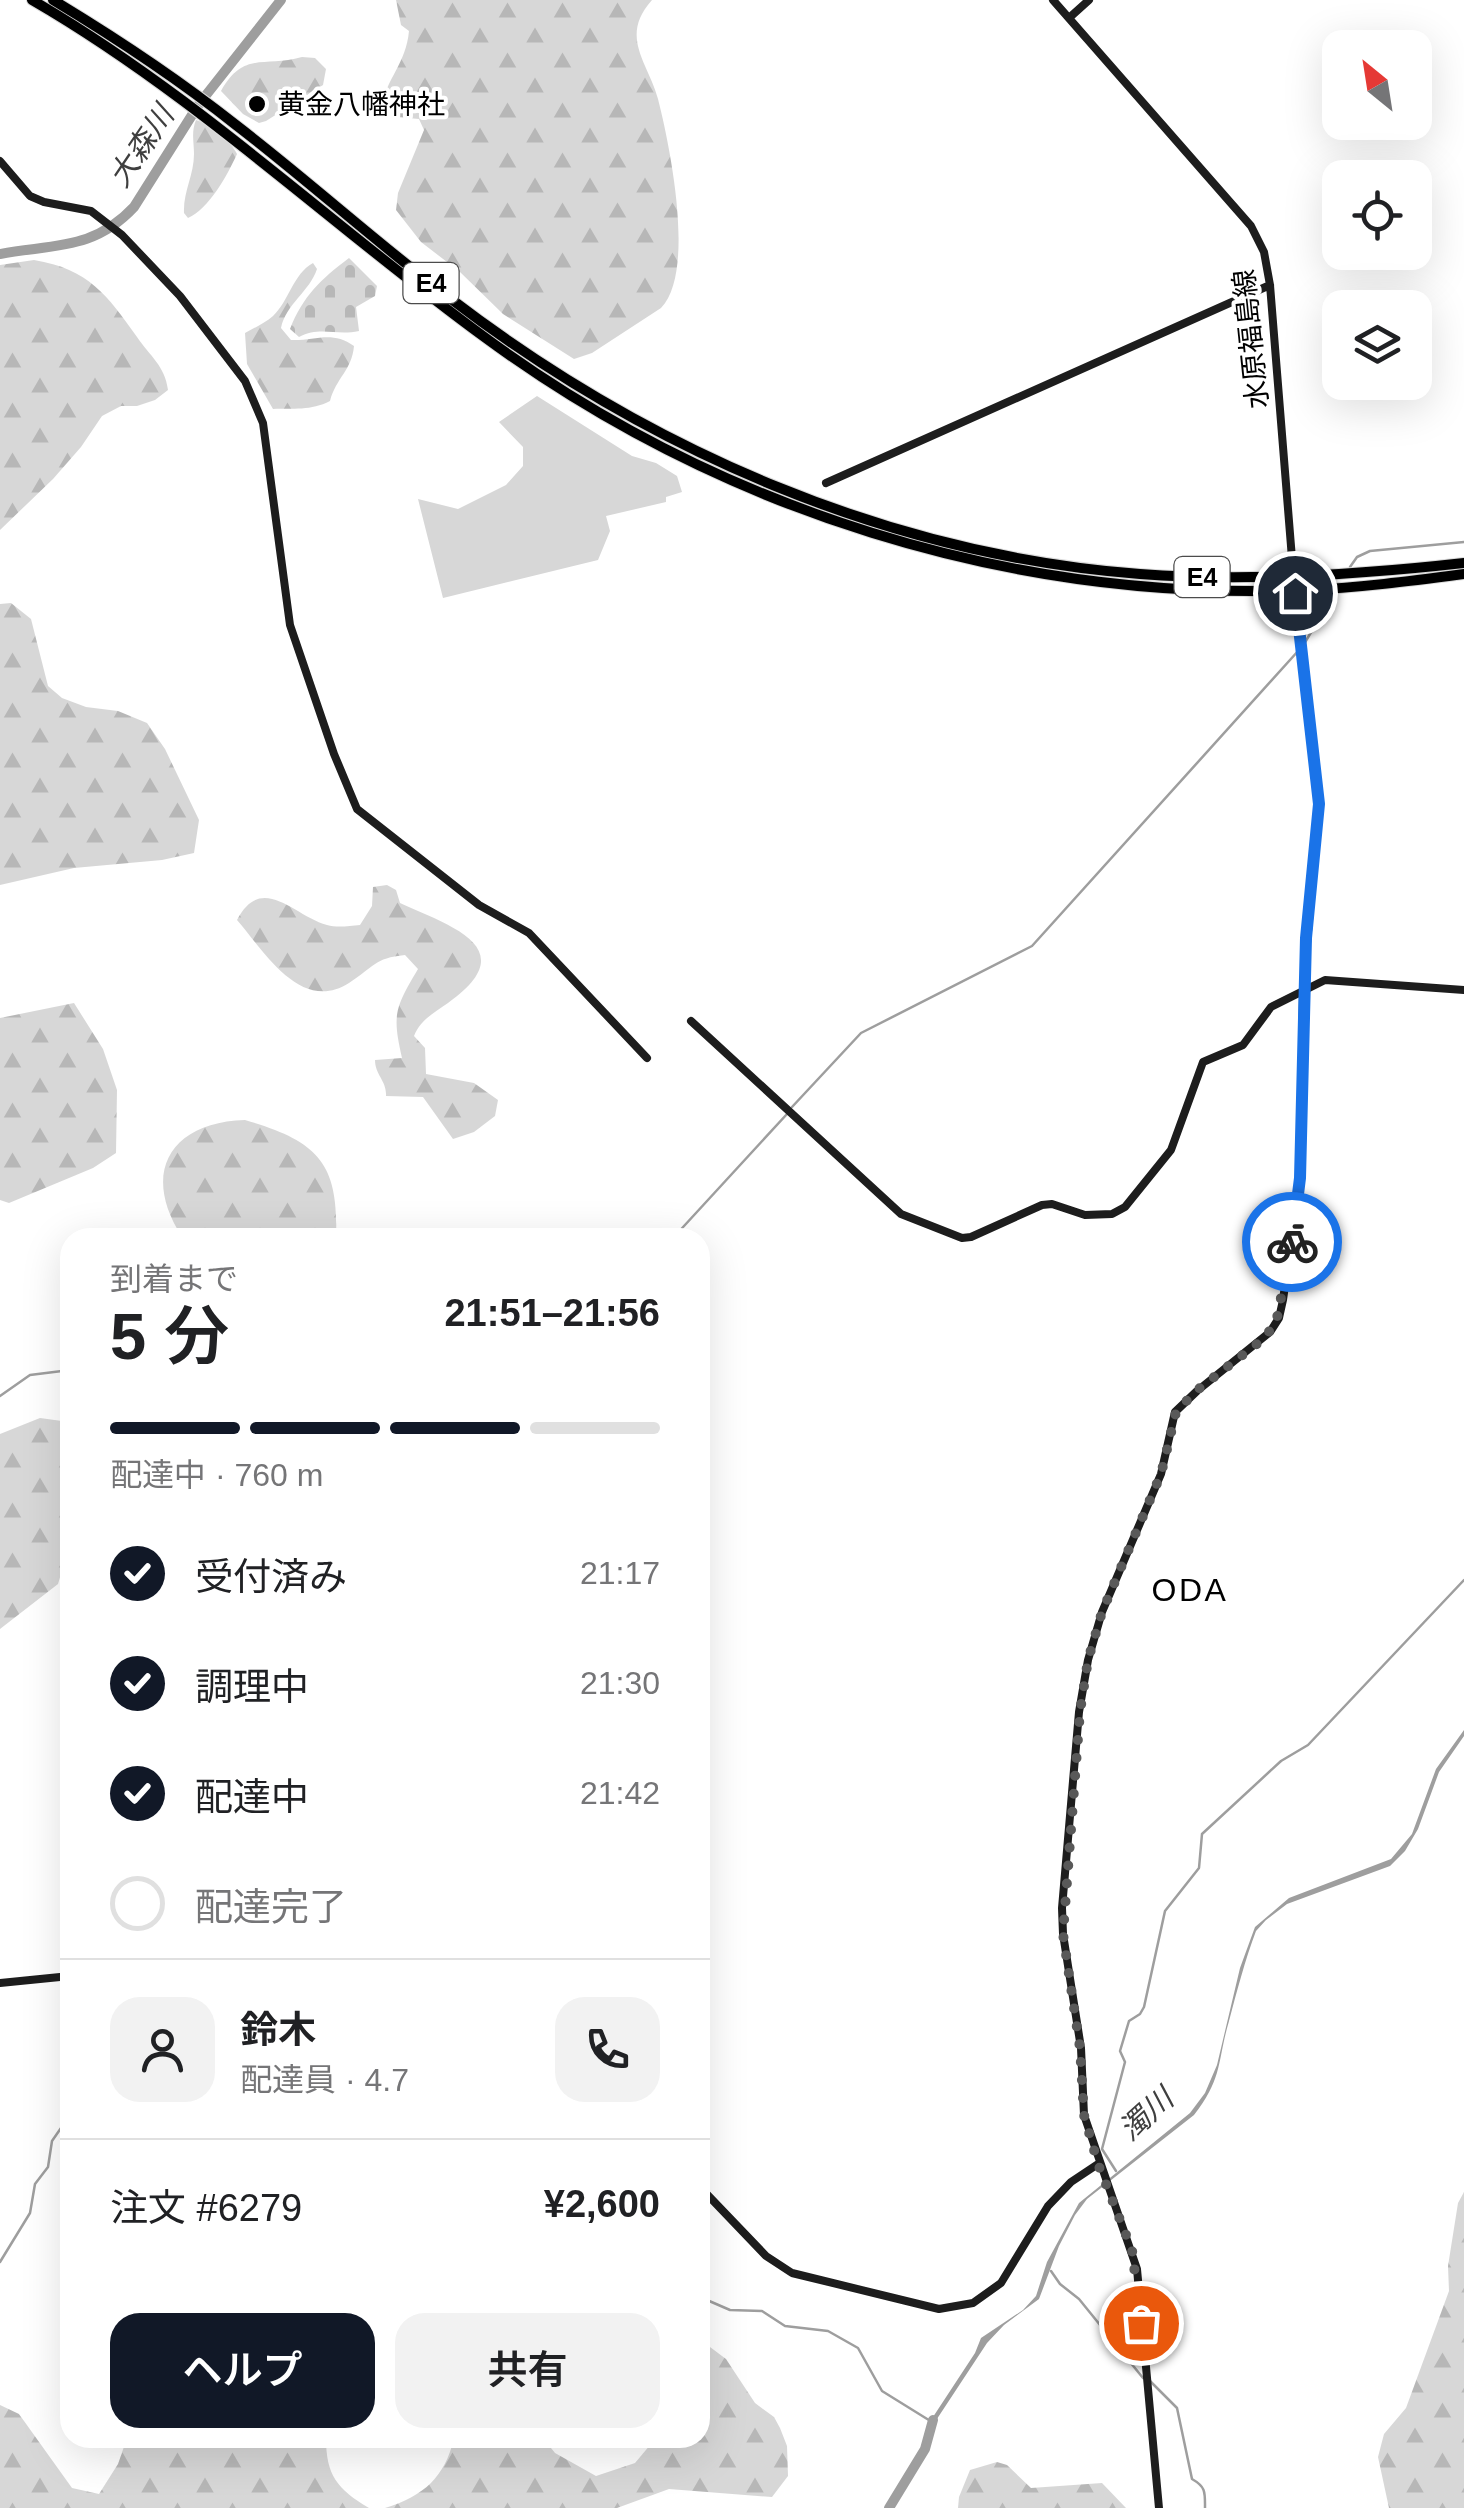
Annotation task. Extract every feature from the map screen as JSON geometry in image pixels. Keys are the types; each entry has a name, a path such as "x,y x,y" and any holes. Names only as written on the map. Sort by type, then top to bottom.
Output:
{"highway":[{"name":"E4","path":"32,0 83,24"},
{"name":"E4","path":"53,0 190,97 449,298 569,382 664,443 769,497 875,535 981,562 1221,590 1299,591 1464,574"},
{"name":"E4","path":"1099,576 1306,576 1464,563"}],"street":[{"name":"水原福島線","path":"1053,0 1251,226 1264,252 1270,284 1293,571"},
{"path":"1069,18 1088,0"},
{"path":"0,160 30,196 91,211 122,235 180,296 244,381 260,412 290,626 352,803 367,820 393,835 479,905 529,933 648,1058"},
{"path":"826,483 1270,284"},
{"path":"1159,2508 1137,2269 1084,2115 1080,2048 1063,1934 1080,1712 1088,1660 1120,1566 1161,1474 1176,1412 1196,1391 1262,1340 1279,1318 1300,1178 1302,990 1319,787 1300,649 1299,591"},
{"path":"691,1020 901,1214 962,1238 1042,1205 1052,1204 1080,1215 1112,1214 1128,1204 1170,1150 1203,1062 1242,1045 1271,1007 1302,990 1325,980 1464,990"},
{"path":"0,1983 60,1977"},
{"path":"710,2197 766,2256 789,2271 815,2281 939,2310 973,2303 1000,2283 1048,2206 1071,2182 1098,2164"}],"green space":[{"path":"396,0 652,0 642,13 637,38 663,120 679,238 671,291 661,308 592,353 574,359 503,314 460,272 421,242 396,210 398,193 424,130 419,119 397,117 382,106 409,31 401,25"},
{"path":"315,58 326,69 323,85 266,121 259,123 243,114 221,91 247,65"},
{"path":"196,120 220,134 237,154 210,199 188,218 184,205 194,162"},
{"path":"349,258 377,286 375,296 356,307 359,331 314,332 299,337 290,329 301,307 321,281"},
{"path":"34,260 69,270 95,286 160,368 168,390 155,400 121,406 102,416 53,479 0,530 0,265"},
{"path":"313,263 317,269 314,277 281,328 291,340 338,338 354,346 353,354 330,401 309,408 273,409 247,364 245,333 273,316"},
{"path":"537,396 632,456 656,463 677,476 682,492 666,497 666,502 606,516 610,531 598,560 443,598 418,499 458,509 506,485 523,466 523,447 499,422"},
{"path":"11,603 31,619 48,686 62,698 86,707 118,711 147,723 165,749 199,820 194,853 74,868 0,885 0,604"},
{"path":"387,885 396,890 400,903 457,930 480,953 480,967 470,984 424,1021 414,1036 425,1048 426,1074 474,1083 498,1100 495,1116 474,1132 453,1139 423,1097 386,1096 376,1065 375,1060 402,1058 398,1012 418,969 405,955 380,961 332,990 315,991 285,975 237,920 247,906 268,898 327,925 360,925 372,906 373,887"},
{"path":"74,1003 103,1049 117,1090 116,1153 93,1168 9,1203 0,1200 0,1018"},
{"path":"245,1120 306,1146 328,1173 336,1228 178,1228 164,1192 164,1172 170,1155 181,1141 219,1123"},
{"path":"40,1418 60,1421 60,1577 58,1584 0,1629 0,1434"},
{"path":"1464,2192 1464,2508 1389,2508 1378,2457 1384,2434 1406,2408 1449,2291 1448,2266 1458,2203"},
{"path":"710,2347 726,2359 755,2403 774,2417 787,2446 788,2476 772,2497 669,2489 617,2508 385,2508 431,2483 451,2448 551,2448 596,2476 635,2463 648,2448 710,2448"},
{"path":"0,2405 19,2414 72,2488 99,2494 124,2448 327,2448 336,2480 369,2508 0,2508"},
{"path":"997,2462 1007,2465 1031,2488 1102,2483 1126,2508 958,2508 970,2470"}],"shaded area":[{"name":"濁川","path":"1464,1730 1464,1736 1439,1772 1418,1829 1390,1866 1287,1904 1256,1931 1218,2070 1203,2102 1194,2115 1087,2199 1059,2246 1039,2299 987,2343 929,2431 931,2420 981,2338 1023,2310 1036,2296 1047,2262 1079,2203 1190,2113 1205,2093 1217,2065 1240,1968 1255,1927 1289,1898 1391,1859 1412,1834 1436,1769"}],"waterway":[{"name":"大森川","path":"0,254 72,243 119,221 134,207 199,104 281,0"},
{"path":"1350,567 1357,557 1370,551 1464,542"},
{"path":"1304,644 1336,591"},
{"path":"792,1107 861,1033 1032,946 1299,650"},
{"path":"682,1228 787,1114"},
{"path":"0,1396 30,1375 60,1371"},
{"path":"1116,2171 1102,2149 1125,2062 1120,2051 1129,2021 1144,2007 1165,1911 1199,1868 1202,1834 1281,1761 1308,1745 1464,1580"},
{"path":"0,2262 30,2213 35,2184 48,2167 52,2141 60,2129"},
{"path":"1051,2271 1143,2378"},
{"path":"710,2301 730,2310 762,2311 785,2326 828,2331 858,2348 882,2391 932,2422"},
{"path":"1150,2381 1177,2408 1192,2479 1204,2490 1205,2508"},
{"name":"濁川","path":"889,2508 925,2449 933,2420"}],"way so far":[{"path":"1141,2323 1132,2250 1086,2126 1078,2026 1063,1934 1080,1712 1088,1660 1102,1612 1161,1474 1176,1412 1196,1391 1270,1332 1279,1318 1292,1242"}],"place":[{"name":"黄金八幡神社","path":"257,104"}],"district":[{"name":"ODA","path":"1190,1590"}],"route":[{"path":"1292,1242 1300,1178 1306,938 1319,804 1295,593"}]}
